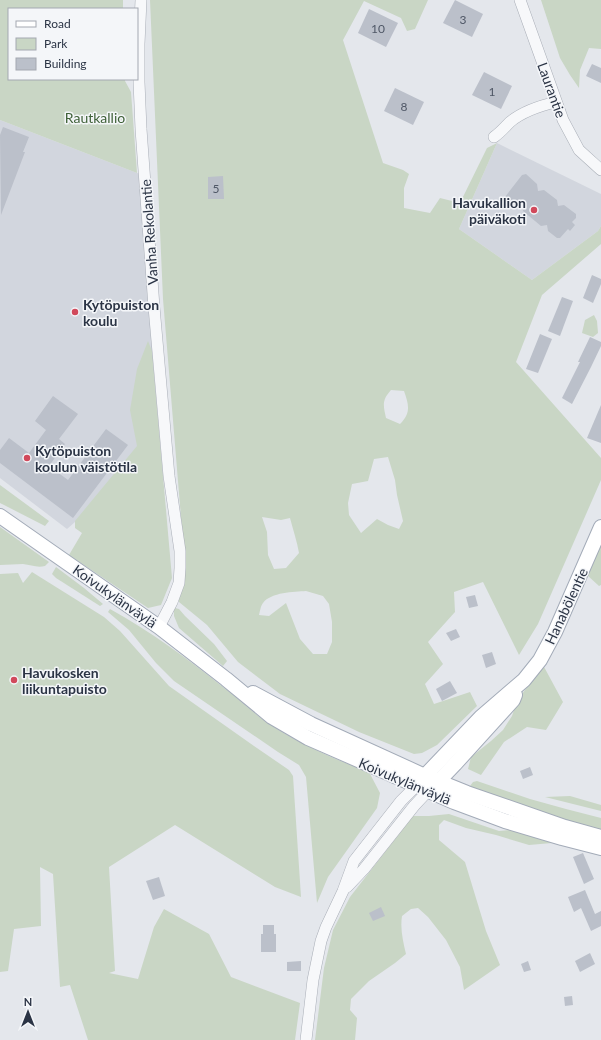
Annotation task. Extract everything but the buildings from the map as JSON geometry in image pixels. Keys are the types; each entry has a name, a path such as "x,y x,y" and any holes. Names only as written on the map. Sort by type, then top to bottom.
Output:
{"main road":[{"name":"Koivukylänväylä","path":"0,516 159,627 226,679 272,718 308,738 427,784 467,793 557,824 601,837"},
{"name":"Hanabölentie","path":"427,784 455,764 513,700 524,680 540,660 555,632 601,527"},
{"name":"Koivukylänväylä","path":"427,784 454,802 562,838 601,848"}],"street":[{"name":"Vanha Rekolantie","path":"141,0 139,82 141,129 155,320 169,476 180,550 179,583 172,602 159,627"},
{"name":"Laurantie","path":"520,0 563,120 579,150 601,170"},
{"path":"494,137 511,122 527,111 556,102"},
{"path":"306,1040 313,980 321,942 326,927 343,892 414,806 427,784"}],"shaded area":[{"name":"Kytöpuiston koulu","path":"0,120 142,174 158,449 67,529 0,478"},
{"name":"Havukallion päiväkoti","path":"497,143 601,194 601,226 598,231 532,280 459,229"}],"green space":[{"name":"Rautkallio","path":"0,0 123,0 123,8 8,8 8,80 125,80 131,92 137,173 0,120"},
{"path":"150,0 428,0 415,29 407,31 401,18 364,1 343,40 383,163 403,170 409,174 404,188 404,208 430,213 440,198 460,203 487,148 497,143 459,229 532,280 598,231 601,226 601,244 542,295 516,362 601,458 601,480 538,624 519,655 483,582 454,592 455,612 428,642 443,664 425,684 434,704 470,692 477,706 437,745 422,753 414,754 359,732 280,694 238,662 207,625 179,602 185,566 163,299","holes":["391,390 404,391 408,409 404,420 400,424 386,418 384,410 386,397","388,457 395,480 403,521 399,529 377,519 361,533 349,515 348,503 352,484 368,481 374,459","262,517 281,520 290,518 299,553 286,568 274,569 268,555 267,532","306,591 323,596 329,604 332,622 332,642 327,654 313,654 300,639 286,603 269,616 259,615 262,604 267,599 283,593"]},
{"path":"541,0 601,0 601,49 589,48 580,70 579,88 560,58"},
{"path":"594,315 597,321 598,333 593,337 582,333 585,320"},
{"path":"148,341 152,351 172,578 161,605 148,608 69,555 82,533 75,528 75,521 137,446 130,410 137,369"},
{"path":"0,485 49,521 45,526 0,503"},
{"path":"0,527 49,562 42,567 23,564 0,565"},
{"path":"601,543 601,585 599,586 587,575"},
{"path":"56,567 103,604 100,606 56,578 52,574"},
{"path":"32,572 104,617 120,631 169,686 289,770 293,776 301,897 275,887 175,825 109,867 115,971 109,973 138,979 154,927 164,909 209,934 231,977 300,1003 295,1040 88,1040 70,985 60,987 53,874 40,867 41,926 14,929 8,971 0,972 0,574 18,573 23,583"},
{"path":"175,608 179,609 214,644 227,661 223,666 179,628 174,616"},
{"path":"110,609 139,626 182,655 229,691 262,719 280,731 343,762 369,772 380,793 377,808 328,877 317,903 306,777 299,765 174,681 156,663 129,630 108,612"},
{"path":"543,665 563,702 546,730 527,727 504,742 481,775 468,769 471,757 503,730 512,716 517,701"},
{"path":"477,781 530,799 601,818 601,830 554,817 470,786 473,782"},
{"path":"570,796 601,805 601,811 545,797"},
{"path":"449,814 499,831 510,830 552,843 529,845 466,828 444,820 439,825 439,840 465,862 486,931 500,965 464,990 460,967 446,940 428,917 418,908 411,909 402,916 401,921 406,954 369,981 351,999 350,1010 357,1018 355,1040 315,1040 324,968 333,930 350,897 413,816"}],"place":[{"name":"Havukallion päiväkoti","path":"534,210"},
{"name":"Kytöpuiston koulu","path":"75,312"},
{"name":"Kytöpuiston koulun väistötila","path":"27,458"},
{"name":"Havukosken liikuntapuisto","path":"14,680"}]}
